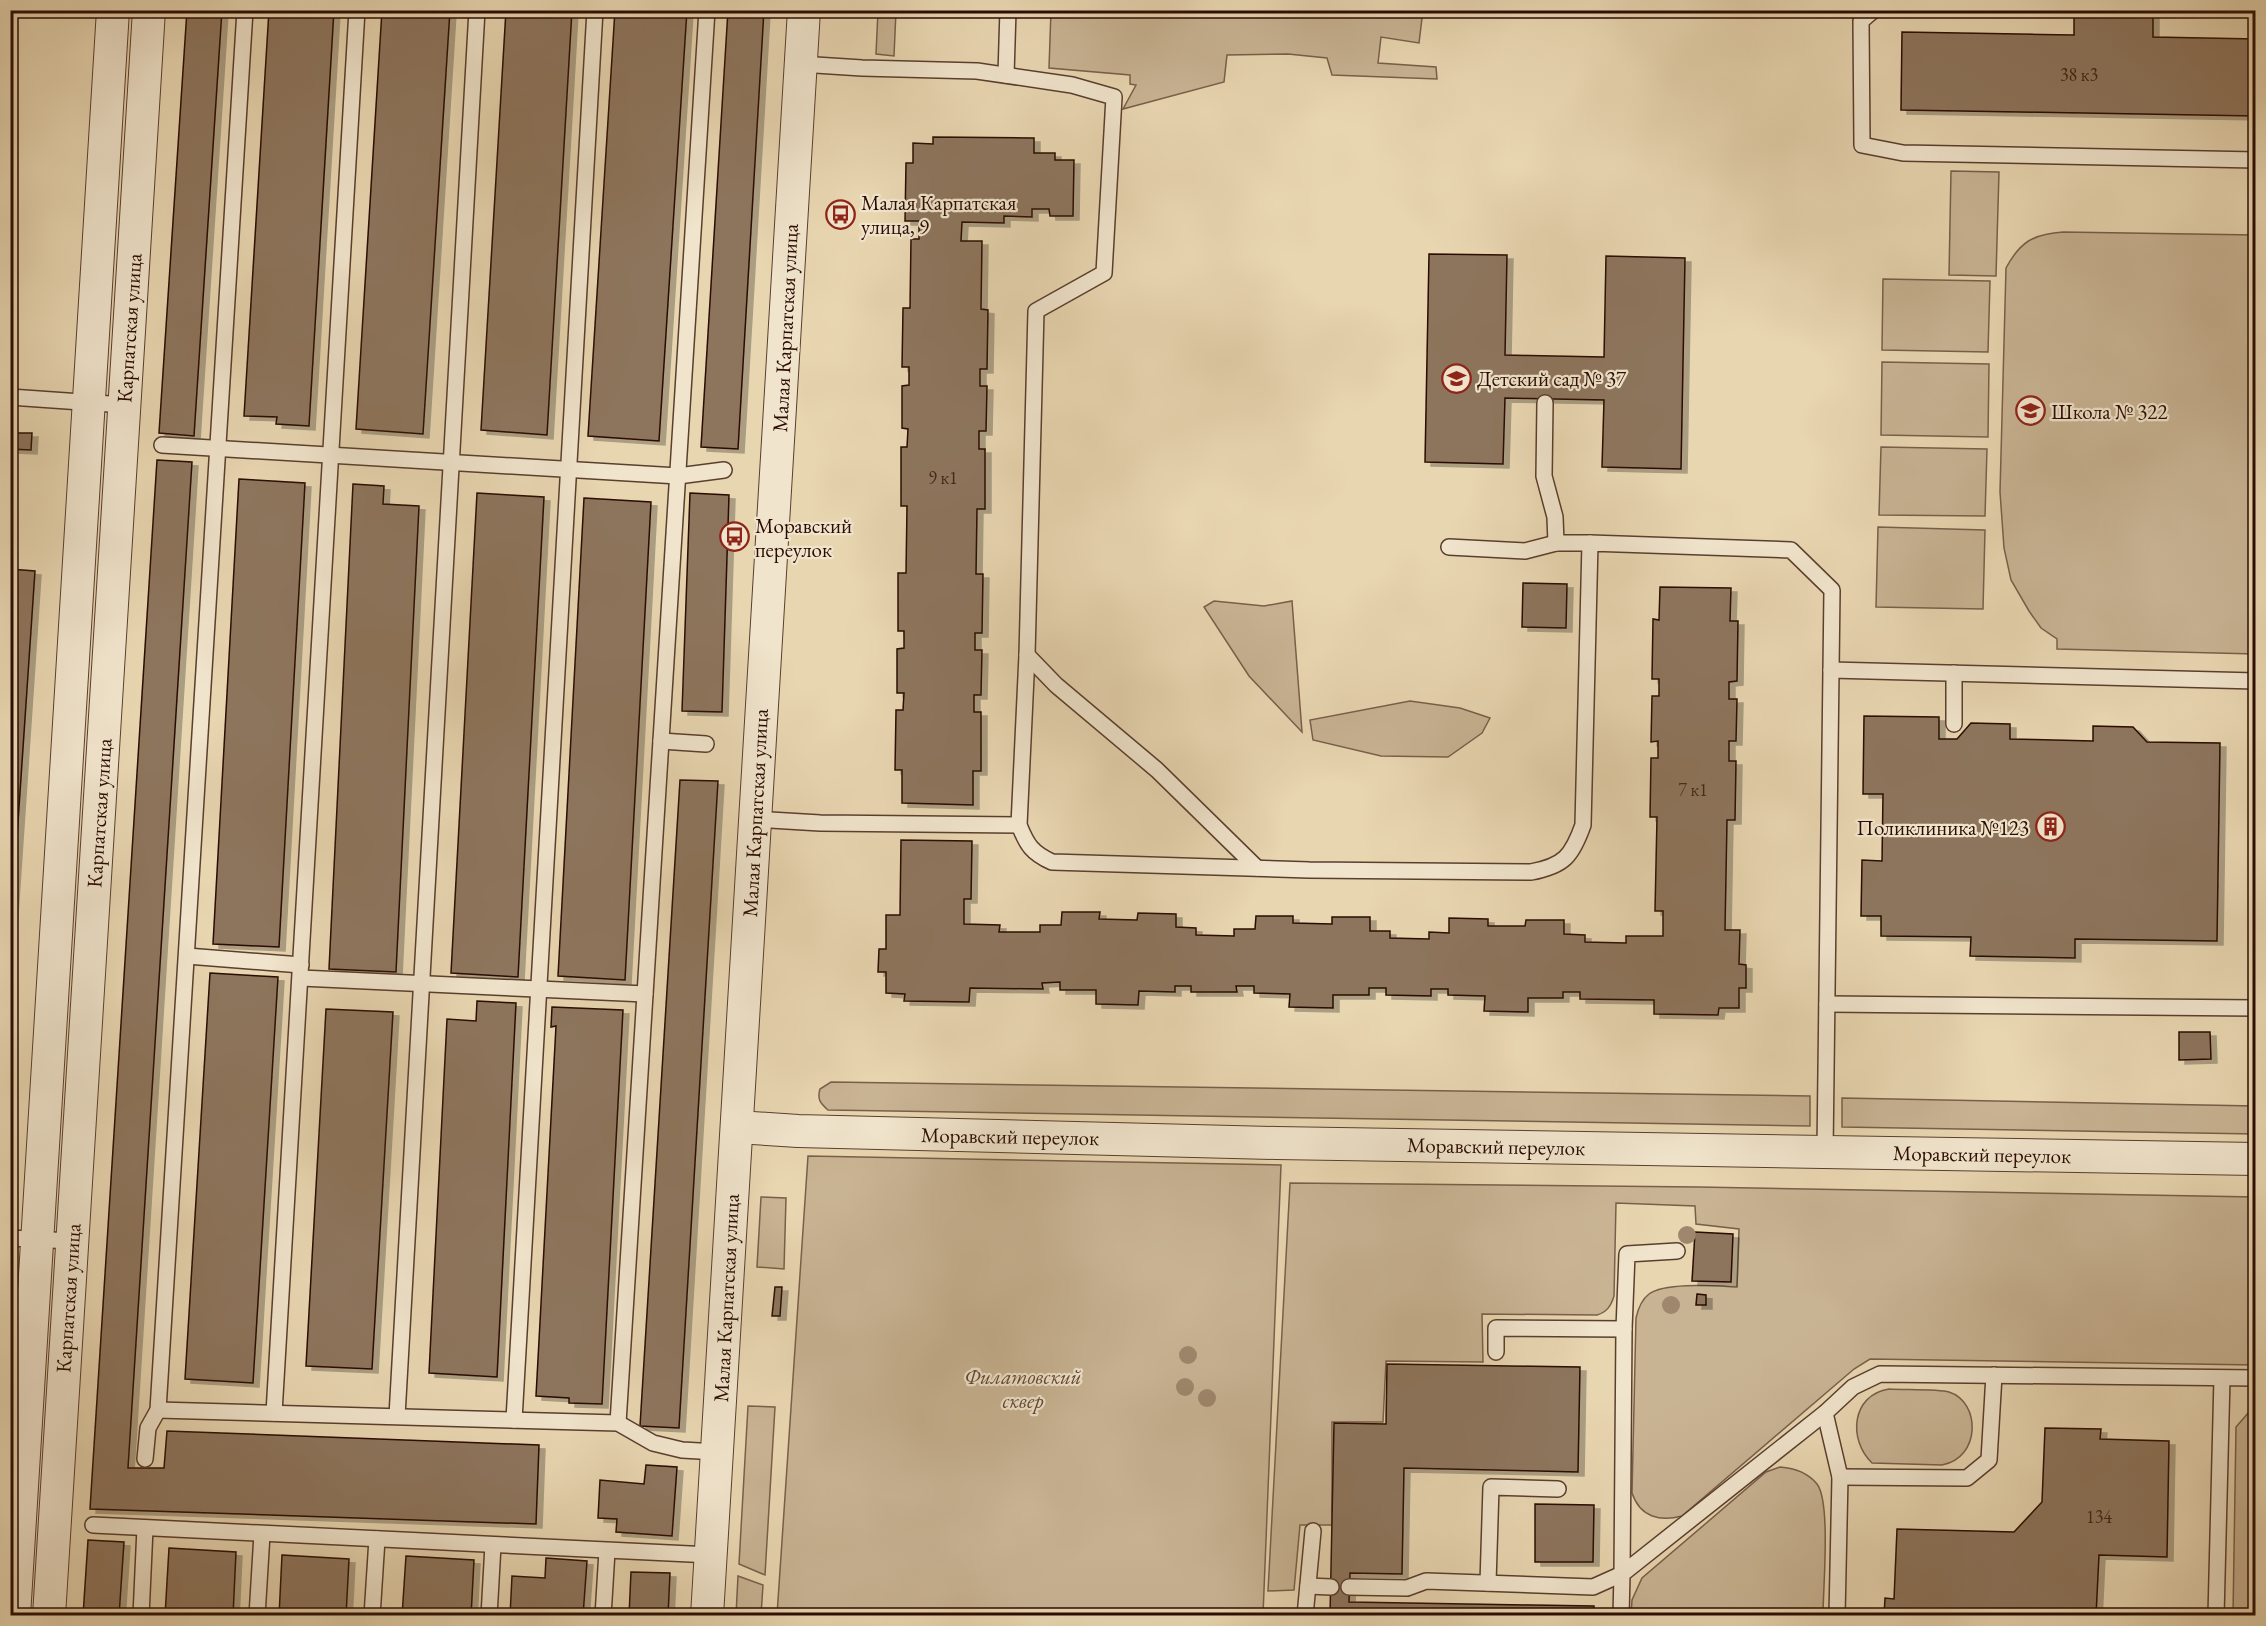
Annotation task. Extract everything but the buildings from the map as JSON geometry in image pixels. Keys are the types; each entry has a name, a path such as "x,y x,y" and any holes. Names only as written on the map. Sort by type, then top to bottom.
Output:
{"street":[{"name":"Карпатская улица","path":"14,1616 24,1239 88,403 113,10"},
{"name":"Карпатская улица","path":"49,1616 149,10"},
{"name":"Малая Карпатская улица","path":"707,1616 804,10"},
{"name":"Моравский переулок","path":"736,1127 798,1131 1276,1143 2256,1159"}],"lane":[{"path":"145,1459 148,1428 158,1410 245,10"},
{"path":"274,1413 357,10"},
{"path":"397,1416 477,10"},
{"path":"514,1420 596,10"},
{"path":"618,1423 707,10"},
{"path":"1006,75 1008,10"},
{"path":"1874,10 1856,16 1862,145 1903,153 2256,160"},
{"path":"800,64 977,71 1072,85 1114,97 1104,273 1035,310 1027,656 1019,825 1026,841 1037,855 1052,862 1257,868 1531,872 1551,868 1563,861 1576,844 1583,825 1590,543"},
{"path":"10,397 124,405"},
{"path":"1545,403 1544,476 1555,517 1556,543"},
{"path":"162,445 678,476 724,470"},
{"path":"1449,547 1525,551 1556,543 1590,543 1791,550 1832,590 1826,1151"},
{"path":"1027,656 1056,685 1157,770 1257,868"},
{"path":"1831,670 2256,681"},
{"path":"1954,673 1954,724"},
{"path":"661,741 706,744"},
{"path":"755,819 820,823 1019,825"},
{"path":"186,956 301,972 422,984 645,994"},
{"path":"1827,1004 2256,1008"},
{"path":"24,1239 72,1241"},
{"path":"1621,1616 1627,1254 1677,1251"},
{"path":"1496,1352 1496,1328 1624,1329"},
{"path":"1349,1587 1407,1588 1426,1581 1593,1587 1622,1574 1825,1413 1853,1388 1880,1374 2256,1378"},
{"path":"1840,1477 1967,1478 1989,1460 1994,1375"},
{"path":"2216,1616 2222,1378"},
{"path":"158,1410 618,1423 653,1443 682,1450 717,1452"},
{"path":"1825,1413 1840,1477 1838,1616"},
{"path":"1488,1583 1491,1487 1558,1489"},
{"path":"93,1525 711,1555"},
{"path":"141,1616 145,1528"},
{"path":"1305,1616 1313,1531"},
{"path":"257,1616 262,1534"},
{"path":"372,1616 377,1539"},
{"path":"489,1616 493,1545"},
{"path":"603,1616 607,1551"},
{"path":"1308,1586 1331,1587"}],"green space":[{"path":"1423,10 1419,43 1381,37 1378,63 1436,67 1437,79 1332,75 1327,58 1288,54 1227,55 1224,82 1123,109 1136,85 1130,84 1130,75 1049,68 1051,11"},
{"path":"878,11 896,11 894,56 876,54"},
{"path":"1951,171 1999,172 1996,276 1949,275"},
{"path":"2063,232 2255,235 2255,654 2057,649 2057,639 2041,628 2011,580 2004,548 2000,492 2006,268 2011,259 2028,241 2035,237"},
{"path":"1883,279 1990,281 1988,352 1882,350"},
{"path":"1882,362 1989,364 1988,437 1881,435"},
{"path":"1881,447 1987,449 1985,516 1879,515"},
{"path":"1878,527 1985,530 1983,609 1876,607"},
{"path":"1214,601 1264,606 1292,601 1302,732 1249,676 1204,607"},
{"path":"1410,701 1460,708 1490,718 1482,733 1448,757 1381,756 1313,740 1310,720"},
{"path":"831,1082 1810,1096 1810,1126 828,1110 820,1101 819,1092"},
{"path":"1842,1098 2255,1106 2255,1134 1842,1127"},
{"name":"Филатовский сквер","path":"808,1156 1281,1165 1263,1615 777,1615"},
{"path":"1290,1183 1699,1187 2255,1197 2255,1365 1870,1359 1854,1369 1682,1516 1659,1518 1640,1508 1632,1493 1636,1318 1644,1299 1657,1290 1678,1286 1737,1287 1739,1229 1696,1224 1695,1206 1616,1203 1614,1296 1606,1310 1597,1315 1482,1314 1483,1362 1386,1361 1383,1422 1332,1422 1332,1525 1300,1525 1294,1590 1268,1591"},
{"path":"761,1197 786,1198 784,1269 757,1267"},
{"path":"1889,1389 1944,1391 1959,1398 1967,1407 1971,1418 1970,1441 1964,1452 1955,1460 1942,1465 1872,1463 1859,1443 1857,1420 1867,1400 1876,1393"},
{"path":"2255,1405 2255,1615 2233,1615 2236,1427"},
{"path":"748,1406 775,1407 765,1575 739,1564"},
{"path":"1780,1467 1805,1474 1817,1484 1821,1494 1825,1527 1823,1615 1631,1615 1632,1600 1642,1578 1766,1472"},
{"path":"738,1576 763,1585 761,1615 736,1615"}],"place":[{"name":"Малая Карпатская улица, 9","path":"840,214"},
{"name":"Детский сад № 37","path":"1456,378"},
{"name":"Школа № 322","path":"2030,411"},
{"name":"Моравский переулок","path":"734,537"},
{"name":"Поликлиника №123","path":"2050,827"}]}
